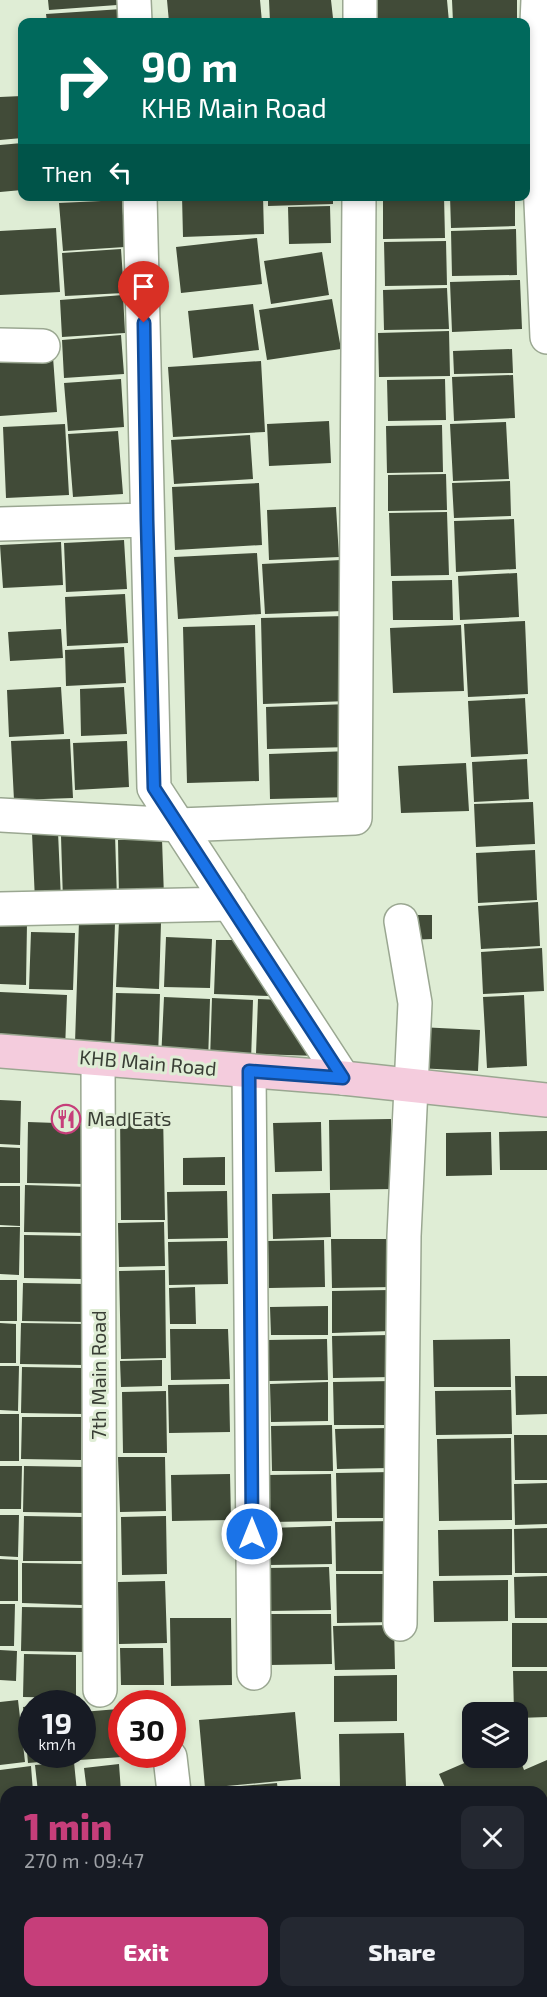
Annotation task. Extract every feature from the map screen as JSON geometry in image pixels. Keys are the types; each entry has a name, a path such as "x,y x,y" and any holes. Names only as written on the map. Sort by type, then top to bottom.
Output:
{"main road":[{"name":"KHB Main Road","path":"0,1051 343,1078 547,1100"}],"street":[{"path":"134,0 135,18"},
{"path":"360,0 360,18"},
{"path":"538,0 547,337"},
{"path":"140,201 154,788 343,1078"},
{"path":"0,815 179,825 355,818 359,201"},
{"path":"0,345 43,346"},
{"path":"0,524 147,520"},
{"path":"0,909 230,904"},
{"path":"400,1624 404,1236 415,1003 401,921"},
{"name":"7th Main Road","path":"98,1059 100,1690"},
{"path":"249,1071 254,1673"},
{"path":"171,1768 173,1786"}],"building":[{"path":"48,0 117,0 117,5 49,10"},
{"path":"167,0 260,0 262,18 169,18"},
{"path":"269,0 331,0 333,18 270,18"},
{"path":"377,0 447,0 449,18 378,18"},
{"path":"452,0 517,0 517,18 453,18"},
{"path":"122,9 123,18 46,18 46,14"},
{"path":"18,96 18,138 0,140 0,97"},
{"path":"18,143 18,190 0,192 0,145"},
{"path":"122,201 125,247 63,251 59,203"},
{"path":"182,201 263,201 264,234 183,237"},
{"path":"268,201 333,201 333,204 268,206"},
{"path":"383,201 444,201 445,238 383,239"},
{"path":"450,201 515,201 515,226 451,228"},
{"path":"330,206 331,243 289,244 288,207"},
{"path":"56,228 60,292 0,295 0,231"},
{"path":"516,229 517,275 452,276 451,231"},
{"path":"257,238 262,284 181,293 176,247"},
{"path":"446,241 447,285 385,286 384,242"},
{"path":"121,249 124,293 65,296 62,253"},
{"path":"322,252 329,295 271,304 264,261"},
{"path":"520,280 522,329 452,332 450,282"},
{"path":"447,288 449,329 384,330 383,290"},
{"path":"123,295 125,333 62,337 60,300"},
{"path":"332,299 341,349 267,360 259,310"},
{"path":"253,304 259,350 193,358 188,311"},
{"path":"449,331 450,376 379,377 378,333"},
{"path":"121,335 124,374 64,378 62,340"},
{"path":"512,349 513,373 454,374 453,351"},
{"path":"53,357 57,412 0,416 0,361"},
{"path":"261,361 265,432 173,437 168,367"},
{"path":"513,375 515,418 454,421 452,377"},
{"path":"121,379 124,427 68,431 64,383"},
{"path":"445,379 446,420 388,421 387,380"},
{"path":"329,421 331,463 269,466 267,424"},
{"path":"506,422 509,479 453,481 450,424"},
{"path":"65,424 69,495 6,498 3,427"},
{"path":"442,425 443,472 387,473 386,426"},
{"path":"118,431 123,494 73,497 68,434"},
{"path":"250,435 253,479 174,484 171,440"},
{"path":"446,474 447,510 388,511 388,475"},
{"path":"510,481 511,516 454,518 452,483"},
{"path":"259,483 262,545 175,550 172,487"},
{"path":"336,507 339,557 269,560 267,510"},
{"path":"447,512 449,575 391,576 389,513"},
{"path":"514,519 516,569 456,572 454,521"},
{"path":"124,540 127,589 66,592 64,543"},
{"path":"61,542 63,585 3,588 0,545"},
{"path":"257,553 261,614 178,619 174,557"},
{"path":"341,560 343,611 265,614 262,564"},
{"path":"517,573 519,617 460,620 458,576"},
{"path":"452,580 453,620 393,620 392,581"},
{"path":"125,594 128,643 67,646 65,597"},
{"path":"346,616 349,701 263,704 261,618"},
{"path":"525,621 528,694 468,697 464,624"},
{"path":"255,625 259,781 187,783 183,627"},
{"path":"461,625 464,691 393,693 390,628"},
{"path":"61,629 63,658 10,661 8,632"},
{"path":"124,647 126,683 66,686 65,650"},
{"path":"61,687 64,734 9,737 7,690"},
{"path":"124,687 127,734 81,736 80,689"},
{"path":"525,698 528,754 471,757 468,701"},
{"path":"349,704 350,747 267,749 266,707"},
{"path":"70,739 73,798 14,800 11,741"},
{"path":"127,741 129,787 75,790 73,743"},
{"path":"350,751 351,797 270,799 269,754"},
{"path":"527,759 529,799 474,802 472,762"},
{"path":"466,763 469,811 401,813 398,766"},
{"path":"533,802 535,844 476,847 474,804"},
{"path":"58,832 61,900 35,901 32,833"},
{"path":"115,834 117,900 63,901 61,836"},
{"path":"162,839 164,897 119,898 118,840"},
{"path":"535,850 537,900 478,903 476,853"},
{"path":"538,902 540,946 481,949 478,906"},
{"path":"406,915 432,915 432,939 406,940"},
{"path":"79,921 115,923 111,1045 75,1043"},
{"path":"119,921 161,923 159,989 116,987"},
{"path":"0,922 27,923 26,985 0,984"},
{"path":"31,932 75,933 73,990 29,989"},
{"path":"166,937 212,939 210,988 164,987"},
{"path":"216,940 234,940 269,996 214,994"},
{"path":"542,948 544,991 483,994 481,952"},
{"path":"0,992 67,995 65,1050 0,1047"},
{"path":"116,993 160,994 158,1058 114,1057"},
{"path":"524,995 527,1066 487,1068 483,997"},
{"path":"164,997 210,999 208,1062 161,1060"},
{"path":"212,998 253,1000 251,1061 210,1060"},
{"path":"258,999 282,1000 318,1056 256,1054"},
{"path":"419,1027 480,1030 478,1071 416,1068"},
{"path":"0,1100 21,1101 20,1145 0,1144"},
{"path":"163,1112 165,1220 121,1220 120,1113"},
{"path":"391,1119 392,1189 330,1190 329,1120"},
{"path":"28,1122 85,1124 84,1184 27,1183"},
{"path":"321,1122 322,1171 275,1172 273,1123"},
{"path":"547,1131 547,1170 500,1170 499,1132"},
{"path":"491,1132 492,1175 446,1176 446,1133"},
{"path":"0,1147 20,1148 20,1183 0,1183"},
{"path":"225,1157 225,1185 183,1185 183,1158"},
{"path":"25,1185 89,1187 89,1233 24,1232"},
{"path":"0,1186 20,1186 20,1226 0,1225"},
{"path":"227,1191 228,1238 168,1239 167,1192"},
{"path":"330,1193 331,1237 273,1239 272,1194"},
{"path":"164,1222 165,1266 119,1267 118,1223"},
{"path":"0,1227 20,1227 19,1275 0,1274"},
{"path":"24,1235 84,1236 83,1279 24,1278"},
{"path":"331,1239 393,1239 393,1287 332,1288"},
{"path":"324,1240 325,1287 269,1288 268,1241"},
{"path":"227,1241 228,1284 169,1285 168,1242"},
{"path":"165,1270 166,1358 121,1359 119,1271"},
{"path":"0,1280 17,1280 17,1321 0,1321"},
{"path":"23,1283 87,1284 86,1322 22,1321"},
{"path":"195,1287 196,1324 170,1324 169,1288"},
{"path":"390,1290 391,1331 332,1333 332,1291"},
{"path":"328,1306 328,1335 271,1335 270,1307"},
{"path":"0,1323 16,1324 16,1363 0,1363"},
{"path":"21,1323 85,1324 85,1365 20,1364"},
{"path":"170,1329 228,1329 230,1379 171,1380"},
{"path":"392,1335 392,1377 333,1378 332,1336"},
{"path":"327,1339 328,1380 269,1381 268,1340"},
{"path":"510,1339 511,1387 434,1387 433,1340"},
{"path":"162,1360 162,1386 121,1387 120,1361"},
{"path":"0,1366 19,1366 18,1411 0,1410"},
{"path":"22,1367 83,1368 83,1414 21,1413"},
{"path":"515,1376 547,1376 547,1414 516,1415"},
{"path":"393,1381 393,1425 334,1425 333,1382"},
{"path":"328,1382 328,1421 271,1422 270,1384"},
{"path":"229,1384 230,1432 169,1433 168,1385"},
{"path":"511,1390 512,1434 436,1435 435,1391"},
{"path":"166,1391 167,1453 123,1453 122,1392"},
{"path":"0,1414 19,1414 19,1461 0,1461"},
{"path":"22,1417 81,1417 81,1460 21,1459"},
{"path":"332,1425 333,1471 272,1471 271,1426"},
{"path":"390,1428 390,1468 337,1469 335,1429"},
{"path":"514,1435 547,1435 547,1480 515,1480"},
{"path":"511,1438 512,1520 439,1521 437,1439"},
{"path":"118,1457 165,1457 166,1511 120,1512"},
{"path":"0,1466 22,1466 21,1509 0,1509"},
{"path":"24,1466 86,1467 85,1513 23,1512"},
{"path":"392,1472 393,1518 337,1518 336,1473"},
{"path":"230,1474 231,1520 172,1521 171,1475"},
{"path":"331,1474 332,1521 270,1522 268,1475"},
{"path":"547,1483 547,1524 515,1525 514,1484"},
{"path":"0,1515 19,1515 18,1557 0,1556"},
{"path":"24,1516 83,1517 82,1561 23,1561"},
{"path":"166,1516 167,1574 122,1575 121,1517"},
{"path":"393,1521 394,1571 336,1571 335,1522"},
{"path":"331,1526 332,1564 269,1565 269,1528"},
{"path":"547,1528 547,1573 515,1573 514,1529"},
{"path":"512,1529 512,1575 439,1576 438,1530"},
{"path":"0,1559 18,1560 18,1601 0,1601"},
{"path":"22,1563 83,1564 82,1605 22,1603"},
{"path":"329,1567 331,1610 268,1611 267,1568"},
{"path":"336,1574 394,1574 394,1622 337,1623"},
{"path":"547,1576 547,1618 515,1618 514,1577"},
{"path":"508,1580 508,1621 434,1622 433,1581"},
{"path":"165,1581 167,1643 119,1644 118,1582"},
{"path":"0,1604 15,1604 14,1646 0,1646"},
{"path":"22,1607 86,1608 85,1652 21,1651"},
{"path":"267,1614 331,1614 332,1664 269,1665"},
{"path":"170,1618 231,1618 232,1685 171,1686"},
{"path":"512,1623 547,1623 547,1667 512,1667"},
{"path":"394,1625 395,1669 335,1670 333,1626"},
{"path":"120,1648 163,1648 164,1685 121,1685"},
{"path":"0,1650 17,1651 16,1681 0,1680"},
{"path":"24,1654 76,1655 76,1690 23,1690"},
{"path":"513,1671 547,1671 547,1717 528,1718 528,1702 514,1702"},
{"path":"397,1675 397,1721 334,1722 334,1676"},
{"path":"18,1700 18,1763 0,1765 0,1702"},
{"path":"108,1710 108,1758 96,1759 96,1711"},
{"path":"295,1712 301,1779 205,1786 199,1720"},
{"path":"404,1733 406,1786 340,1786 339,1734"},
{"path":"547,1760 547,1786 444,1786 439,1774 462,1764 462,1768 523,1768 524,1770"},
{"path":"108,1765 108,1768 119,1768 121,1786 86,1786 84,1768"},
{"path":"31,1768 33,1786 0,1786 0,1770"},
{"path":"35,1768 75,1768 76,1786 37,1786"},
{"path":"277,1783 277,1786 240,1786"}],"place":[{"name":"Mad Eats","path":"66,1119"}],"route":[{"path":"144,323 154,788 343,1078 249,1071 252,1534"}]}
